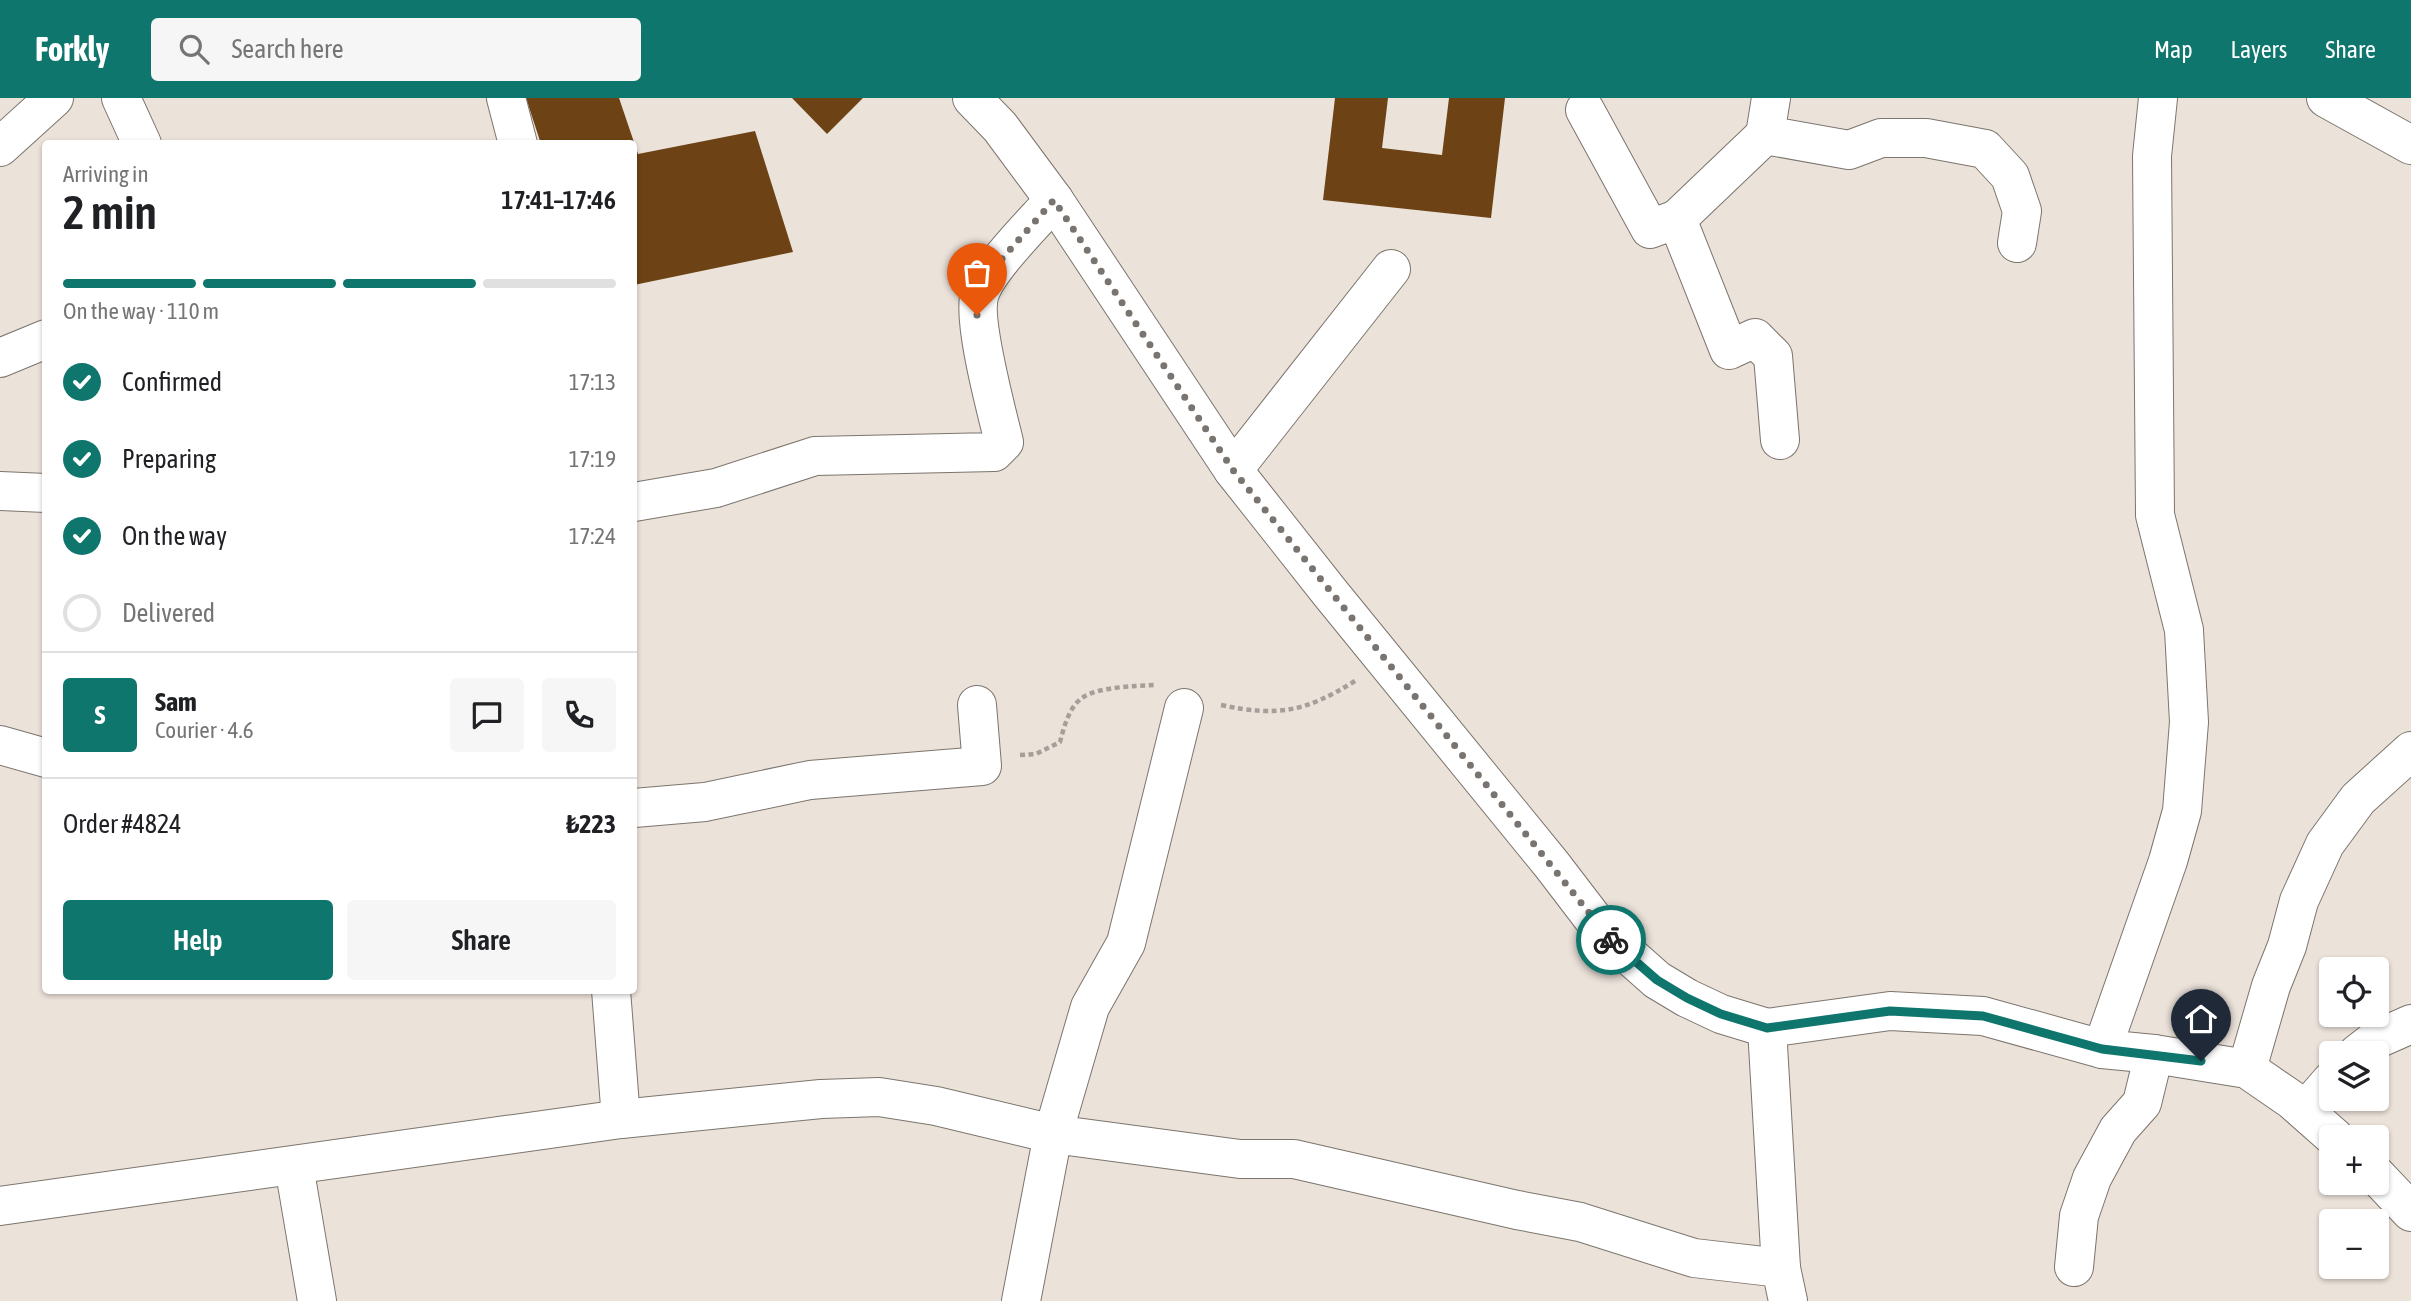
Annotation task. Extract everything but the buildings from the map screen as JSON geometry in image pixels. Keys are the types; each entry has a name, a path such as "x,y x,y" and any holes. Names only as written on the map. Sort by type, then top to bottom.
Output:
{"street":[{"path":"0,147 54,98"},
{"path":"121,98 140,140"},
{"path":"506,98 511,140"},
{"path":"972,98 1000,127 1054,200 1233,470 1604,933 1625,954 1667,986 1721,1014 1767,1028 1890,1011 1983,1016 2102,1049 2154,1054 2247,1069 2321,1125"},
{"path":"1585,110 1650,229 1677,219 1765,135 1771,98"},
{"path":"2102,1049 2168,861 2182,811 2189,722 2184,630 2155,515 2152,156 2158,98"},
{"path":"2326,98 2411,145"},
{"path":"1765,135 1849,150 1881,138 1926,138 1985,149 2010,176 2018,199 2022,211 2017,243"},
{"path":"637,501 716,488 815,456 994,452 1003,442 977,315 980,293 1000,261 1054,200"},
{"path":"1677,219 1729,350 1755,338 1773,356 1780,440"},
{"path":"1233,470 1391,269"},
{"path":"0,358 42,341"},
{"path":"0,491 42,493"},
{"path":"637,808 705,802 810,780 982,766 977,705"},
{"path":"1021,1301 1053,1134 1090,1007 1126,943 1184,708"},
{"path":"0,745 42,757"},
{"path":"2247,1069 2299,901 2325,844 2358,799 2411,751"},
{"path":"611,994 621,1119"},
{"path":"2374,1041 2411,1024"},
{"path":"0,1206 621,1119 821,1099 879,1097 936,1106 1053,1134 1240,1159 1294,1159 1580,1222 1785,1284 1767,1028"},
{"path":"2074,1267 2079,1216 2092,1178 2118,1130 2142,1103 2154,1054"},
{"path":"2305,1111 2319,1095"},
{"path":"294,1166 317,1301"},
{"path":"2389,1189 2411,1212"}],"way so far":[{"path":"977,315 980,293 1000,261 1054,200 1233,470 1611,940"}],"route":[{"path":"1611,940 1657,980 1687,998 1721,1014 1767,1028 1890,1011 1983,1016 2102,1049 2201,1061"}]}
